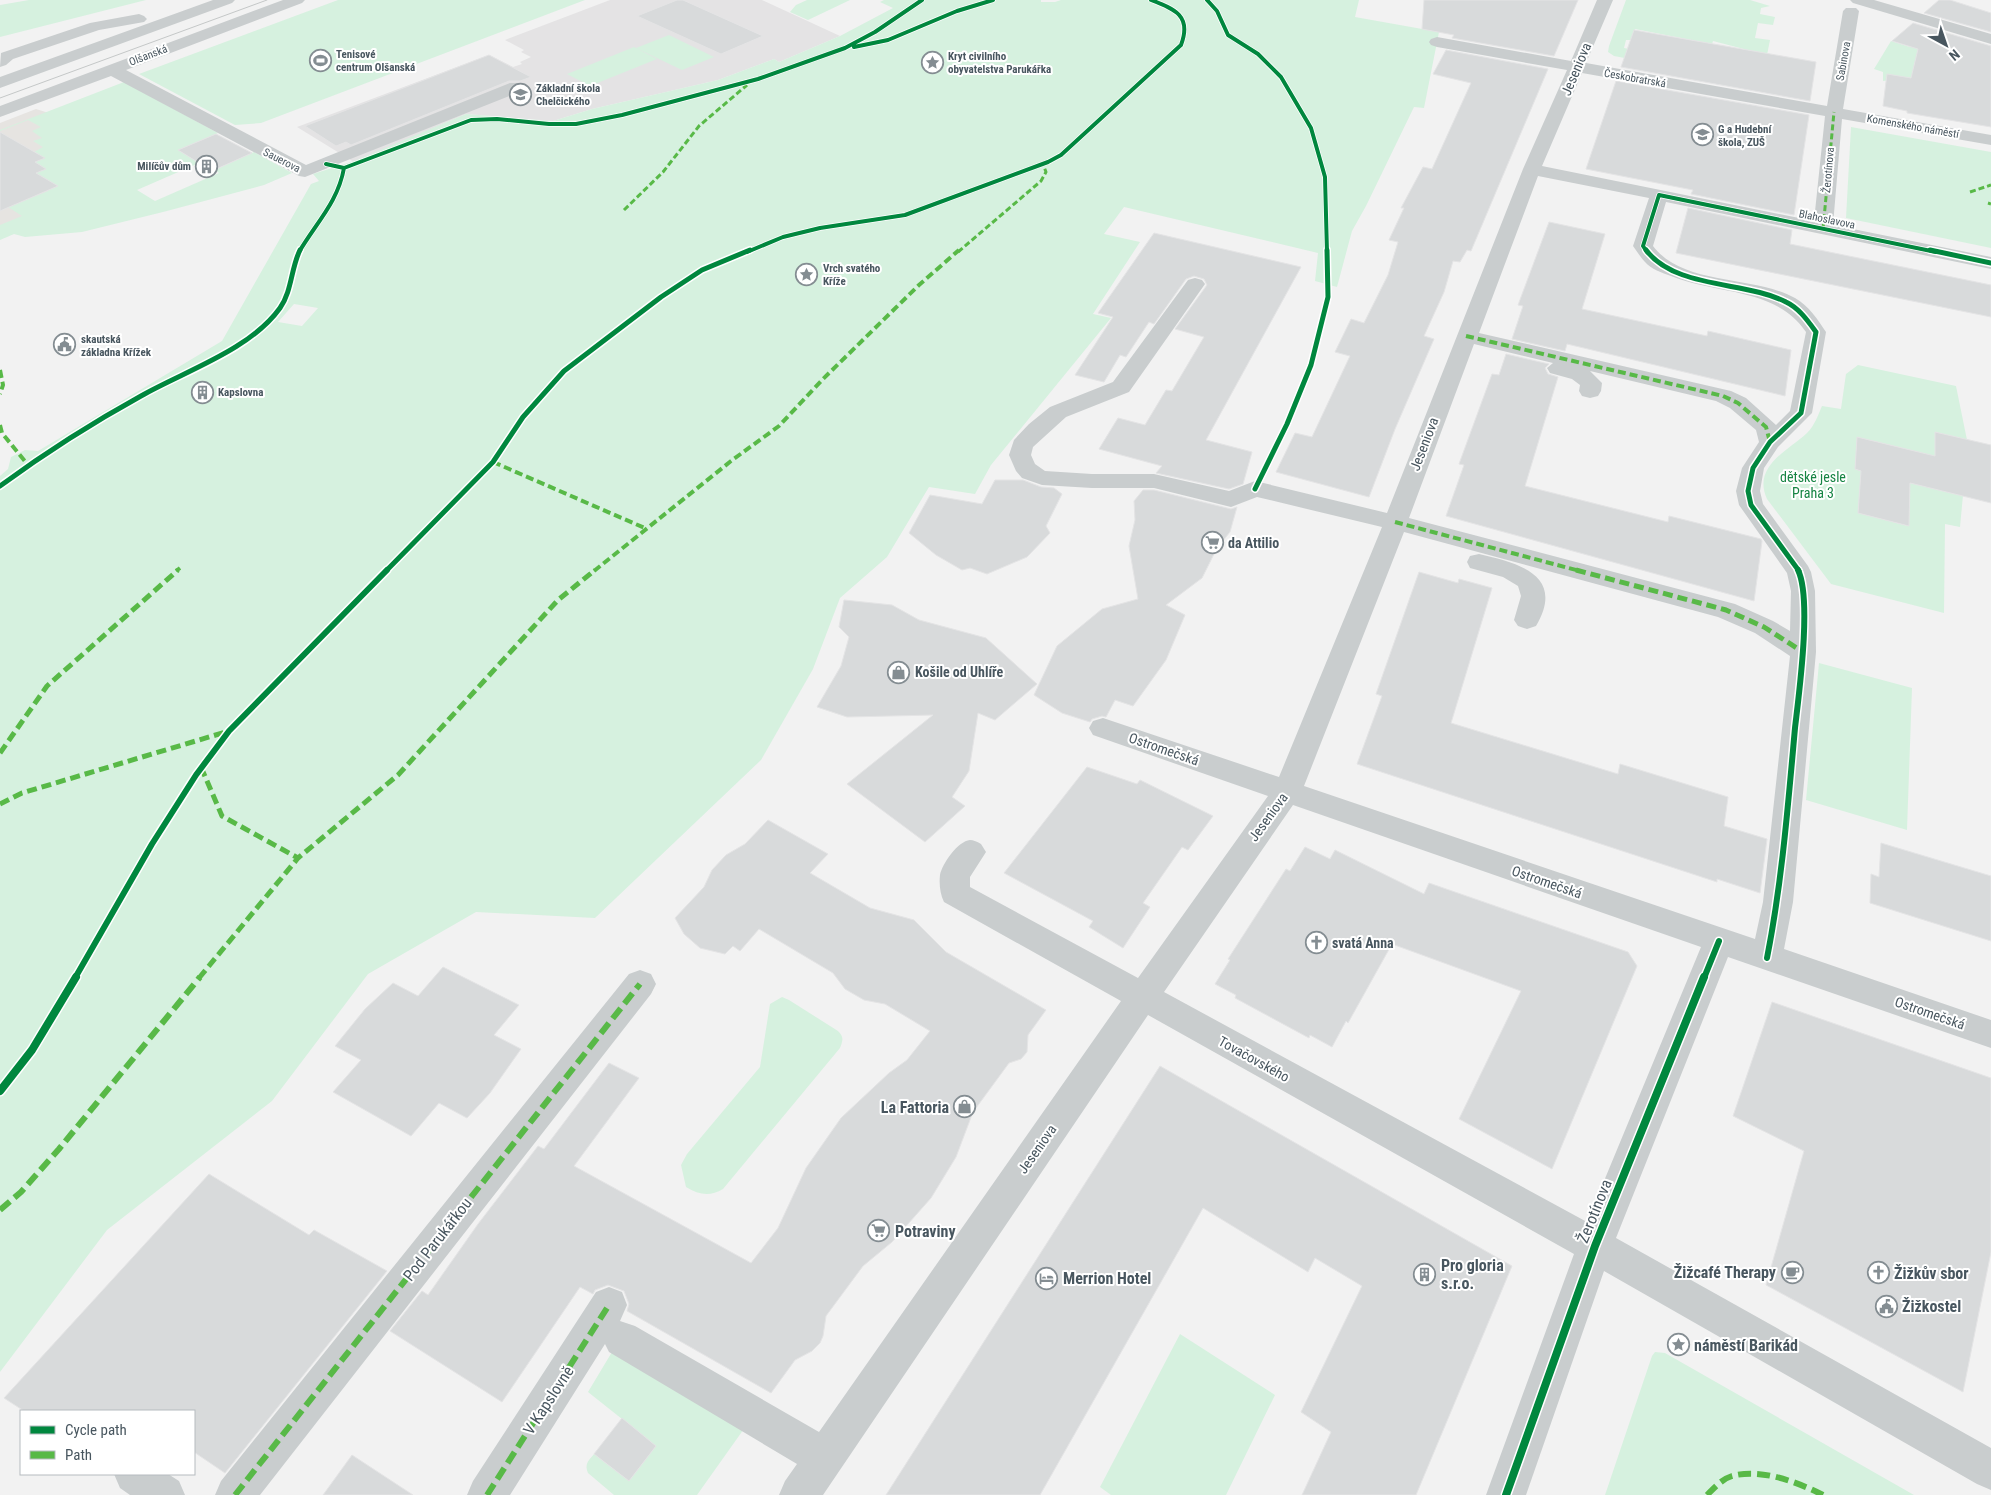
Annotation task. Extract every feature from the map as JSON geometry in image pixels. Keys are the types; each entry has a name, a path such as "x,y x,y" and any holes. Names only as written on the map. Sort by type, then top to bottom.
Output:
{"street":[{"name":"Olšanská","path":"0,83 227,0"},
{"name":"Olšanská","path":"0,112 297,0"},
{"name":"Jeseniova","path":"799,1495 1142,997 1287,792 1393,530 1464,340 1532,169 1605,0"},
{"path":"1855,5 1991,40"},
{"name":"Sabinova","path":"1834,112 1855,5"},
{"path":"0,62 7,56 96,26 200,10"},
{"name":"Českobratrská","path":"1437,42 1834,112"},
{"name":"Sauerova","path":"111,69 305,172 516,87"},
{"name":"Komenského náměstí","path":"1834,112 1991,140"},
{"name":"Žerotínova","path":"1823,229 1834,112"},
{"path":"1907,144 1909,125"},
{"name":"Blahoslavova","path":"1532,169 1991,263"},
{"path":"1658,195 1643,246 1646,253 1656,262 1696,278 1764,292 1788,303 1805,316 1816,332 1801,413 1770,442 1753,468 1748,492 1751,505 1800,572 1803,591 1803,652 1778,902 1767,958"},
{"path":"1195,284 1121,387 1058,412 1037,429 1022,445 1020,456 1024,466 1030,473 1042,478 1154,482 1231,499 1255,490 1393,530 1726,610 1764,627 1803,652"},
{"path":"1464,340 1723,396 1738,403 1753,414 1766,427 1770,442"},
{"path":"1464,340 1580,374 1592,383 1590,391"},
{"path":"1393,530 1523,577 1532,586 1534,594 1527,620"},
{"name":"Ostromečská","path":"1104,728 1991,1034"},
{"name":"Tovačovského","path":"971,852 955,874 955,892 1595,1246"},
{"name":"Žerotínova","path":"1506,1495 1595,1246 1719,941"},
{"name":"Pod Parukářkou","path":"235,1495 640,984"},
{"path":"1595,1246 1991,1470"},
{"name":"V Kapslovně","path":"487,1495 609,1305"},
{"path":"622,1339 825,1458"},
{"path":"136,1475 166,1495"}],"shaded area":[{"name":"Základní škola Chelčického","path":"610,0 762,0 840,36 779,62 774,59 718,80 592,109 553,121 466,114 354,162 297,127 489,55 513,67 522,64 520,62 531,57 521,52 524,50 505,40"},
{"path":"36,109 74,121 61,209 0,235 0,123"}],"green space":[{"path":"29,0 146,0 0,37 0,5"},
{"name":"Tenisové centrum Olšanská","path":"338,0 585,0 261,123 235,125 139,74"},
{"path":"807,0 850,0 808,20 790,12 796,5"},
{"path":"884,0 1041,0 1041,2 1055,2 1061,0 1359,0 1355,17 1439,32 1424,108 1414,107 1352,231 1337,287 1315,281 1318,253 1124,207 1104,234 1140,242 1093,314 1111,318 991,465 975,494 929,487 887,557 840,598 813,669 761,760 595,918 476,912 368,974 272,1101 107,1230 0,1372 0,476 8,469 11,457 25,450 38,451 222,341 311,184 319,181 313,174 354,161 466,114 553,121 592,109 718,80 774,59 779,62 840,36 893,8 880,2","holes":["294,304 318,308 302,326 278,322"]},
{"path":"1626,0 1750,0 1770,6 1761,8 1760,14 1775,17 1773,25 1758,23 1755,38 1770,40 1767,55 1713,41 1712,44 1635,29 1631,40 1626,40 1624,48 1669,56 1662,65 1614,56 1608,52 1609,46"},
{"path":"669,35 714,57 682,70 636,48"},
{"path":"1891,41 1910,47 1912,45 1991,68 1883,81 1883,72 1874,69"},
{"path":"634,47 657,59 590,86 567,74"},
{"path":"124,82 218,133 178,150 199,163 137,190 155,201 219,173 215,170 254,152 292,173 264,185 82,232 25,237 14,234 0,240 0,225 22,216 8,207 48,191 36,184 35,162 44,158 34,152 43,147 33,141 42,138 32,131 41,127 28,120 0,130"},
{"path":"1851,127 1991,152 1991,248 1846,218"},
{"name":"dětské jesle Praha 3","path":"1858,365 1956,386 1967,440 1935,433 1935,471 1911,466 1911,450 1857,437 1855,469 1861,471 1858,513 1908,526 1910,483 1963,495 1960,527 1945,524 1944,613 1831,584 1767,499 1764,477 1768,468 1774,460 1810,430 1822,406 1841,409 1846,374"},
{"path":"1819,663 1912,688 1907,830 1806,800"},
{"path":"782,997 838,1031 842,1039 840,1048 723,1189 709,1194 691,1190 686,1187 681,1165 687,1154 760,1067 770,1004"},
{"path":"1180,1334 1275,1395 1226,1495 1111,1495 1100,1487"},
{"path":"615,1347 746,1426 697,1495 614,1495 588,1473 587,1465 594,1454 629,1481 656,1446 588,1392"},
{"path":"1655,1352 1665,1353 1914,1495 1605,1495 1652,1356"}],"building":[{"path":"677,0 683,0 763,36 721,54 637,16"},
{"path":"1424,0 1578,0 1554,56 1452,38 1454,35 1422,29"},
{"path":"1939,0 1950,0 1991,13 1991,32 1924,13"},
{"path":"1913,23 1991,46 1991,127 1907,113 1907,111 1883,106 1887,74 1911,78 1918,49 1892,41"},
{"path":"1634,30 1816,62 1810,101 1621,67"},
{"path":"1446,50 1548,69 1471,251 1467,250 1460,262 1453,261 1444,292 1424,336 1434,339 1395,429 1369,497 1276,472 1295,433 1312,437 1350,356 1335,352 1351,319 1364,323 1388,275 1398,242 1389,240 1404,208 1401,208 1423,167 1432,169 1471,83 1433,74"},
{"path":"489,55 531,77 520,81 509,81 351,145 346,142 336,146 305,126"},
{"name":"G a Hudební škola, ZUŠ","path":"1616,81 1809,115 1794,215 1691,194 1693,190 1586,169"},
{"path":"0,132 45,158 35,162 46,169 36,173 58,186 0,211"},
{"path":"216,134 252,153 212,171 178,150"},
{"path":"1688,208 1792,230 1790,244 1991,285 1991,317 1676,253"},
{"path":"1549,222 1605,234 1582,309 1707,336 1708,331 1791,350 1785,396 1567,344 1565,351 1512,339 1523,306 1518,305"},
{"path":"1154,233 1301,267 1206,440 1252,452 1243,484 1229,489 1156,473 1162,466 1099,449 1118,418 1145,425 1166,390 1172,391 1204,337 1175,329 1207,285 1204,279 1194,276 1186,279 1154,324 1149,322 1126,357 1120,355 1104,382 1075,375 1113,317 1098,313"},
{"path":"1506,354 1549,364 1545,368 1548,374 1558,377 1525,486 1668,522 1669,516 1761,539 1754,601 1446,516 1464,465 1459,464 1492,374 1499,375"},
{"name":"dětské jesle Praha 3","path":"1935,432 1991,445 1991,503 1910,483 1909,526 1858,513 1861,471 1855,469 1857,437 1935,456"},
{"path":"995,480 1023,480 1041,487 1054,488 1062,494 1046,526 1050,533 1027,557 987,574 970,568 962,570 936,555 909,533 930,495 982,504"},
{"path":"1143,490 1154,490 1231,509 1237,507 1230,532 1217,548 1202,578 1166,605 1185,615 1166,660 1133,706 1115,700 1106,717 1102,716 1092,719 1090,722 1062,713 1034,695 1057,646 1102,609 1138,599 1129,546 1135,520 1134,501"},
{"path":"1419,572 1458,583 1459,579 1492,588 1451,723 1618,774 1620,764 1728,797 1724,826 1767,839 1760,893 1717,879 1717,882 1357,764 1382,696 1376,694"},
{"path":"844,600 892,605 919,620 986,638 1037,684 995,720 978,713 969,771 952,797 965,806 925,842 847,784 933,715 847,717 817,707 841,666 849,637 839,627"},
{"path":"1087,767 1137,784 1140,780 1213,816 1188,850 1182,847 1143,903 1150,907 1123,948 1089,927 1093,921 1004,873"},
{"path":"768,820 828,854 810,873 870,908 914,920 946,952 1046,1010 1028,1035 1027,1052 1021,1059 1009,1063 973,1112 956,1157 931,1198 892,1242 863,1266 826,1316 820,1343 812,1351 795,1360 771,1393 627,1311 629,1304 624,1291 608,1285 595,1290 593,1294 580,1287 502,1402 390,1331 422,1291 428,1295 478,1224 538,1146 544,1149 609,1063 639,1078 574,1166 751,1263 778,1228 806,1168 841,1118 889,1073 907,1060 930,1031 885,1004 864,1000 845,989 833,973 759,929 740,951 733,946 725,954 700,948 684,934 675,918 704,887 712,870 726,855 745,844"},
{"path":"1881,843 1991,876 1991,941 1870,903 1871,874 1879,877"},
{"path":"1305,847 1330,859 1335,850 1424,894 1429,883 1628,952 1637,966 1552,1169 1459,1119 1521,991 1392,944 1348,1023 1346,1021 1332,1047 1310,1035 1309,1038 1235,998 1236,995 1215,984 1230,960 1228,959 1286,869 1290,871"},
{"path":"443,967 519,1005 494,1035 521,1049 490,1093 467,1118 439,1103 411,1136 333,1092 361,1060 335,1046 365,1009 393,983 418,996"},
{"path":"1772,1002 1991,1078 1991,1252 1963,1392 1766,1285 1804,1151 1733,1116"},
{"path":"1160,1066 1512,1266 1416,1495 1302,1495 1331,1432 1301,1412 1362,1286 1315,1258 1308,1272 1203,1208 1040,1495 886,1495"},
{"path":"209,1174 309,1235 314,1230 387,1271 225,1473 195,1453 195,1410 22,1410 4,1398"},
{"path":"622,1418 656,1446 629,1481 594,1454"},
{"path":"352,1455 413,1495 323,1495"}],"tram line":[{"path":"0,98 267,0"}],"marked path":[{"path":"624,210 663,172 699,126 747,85"},
{"path":"1823,229 1834,112"},
{"path":"0,1210 21,1192 59,1149 298,858 398,775 558,600 731,461 779,426 822,380 919,285 1041,181 1046,172 1043,164"},
{"path":"1970,192 1991,185"},
{"path":"1466,336 1723,396 1738,403 1766,427 1770,442"},
{"path":"0,370 3,385 0,394"},
{"path":"0,425 2,433 28,465"},
{"path":"493,462 647,529"},
{"path":"1395,522 1726,610 1764,627 1803,652"},
{"path":"0,753 47,686 180,568"},
{"path":"0,804 22,793 229,731"},
{"path":"201,767 222,816 298,858"},
{"path":"235,1495 640,984"},
{"path":"487,1495 609,1305"},
{"path":"1707,1495 1725,1479 1742,1475 1779,1478 1823,1495"}],"cycle path":[{"path":"326,164 344,168 471,120 497,119 563,125 576,124 622,115 735,85 802,65 845,48 875,32 922,0"},
{"path":"854,47 888,40 957,11 993,0"},
{"path":"0,1091 17,1071 46,1028 152,844 196,775 229,731 493,462 523,417 564,371 661,297 702,270 783,237 820,228 905,215 1048,162 1061,155 1181,45 1185,35 1184,21 1174,10 1151,0"},
{"path":"1207,0 1217,11 1228,35 1258,54 1281,77 1311,128 1325,177 1328,297 1311,365 1287,424 1255,489"},
{"path":"0,486 79,432 161,385 225,352 242,342 270,320 284,301 294,264 300,250 327,212 338,192 344,168"},
{"path":"1767,958 1778,902 1803,652 1803,591 1799,572 1751,505 1748,491 1753,468 1770,442 1801,413 1816,332 1796,308 1787,302 1771,296 1686,275 1667,268 1652,259 1643,246 1659,195 1991,263"},
{"path":"1506,1495 1595,1246 1719,941"}],"place":[{"name":"Tenisové centrum Olšanská","path":"320,60"},
{"name":"Kryt civilního obyvatelstva Parukářka","path":"932,62"},
{"name":"Základní škola Chelčického","path":"520,94"},
{"name":"G a Hudební škola, ZUŠ","path":"1702,135"},
{"name":"Milíčův dům","path":"207,166"},
{"name":"Vrch svatého Kříže","path":"807,274"},
{"name":"skautská základna Křížek","path":"65,345"},
{"name":"Kapslovna","path":"202,392"},
{"name":"da Attilio","path":"1212,543"},
{"name":"Košile od Uhlíře","path":"899,672"},
{"name":"svatá Anna","path":"1316,943"},
{"name":"La Fattoria","path":"965,1107"},
{"name":"Potraviny","path":"879,1231"},
{"name":"Žižcafé Therapy","path":"1792,1272"},
{"name":"Žižkův sbor","path":"1878,1273"},
{"name":"Pro gloria s.r.o.","path":"1425,1274"},
{"name":"Merrion Hotel","path":"1047,1278"},
{"name":"Žižkostel","path":"1886,1306"},
{"name":"náměstí Barikád","path":"1678,1345"}]}
